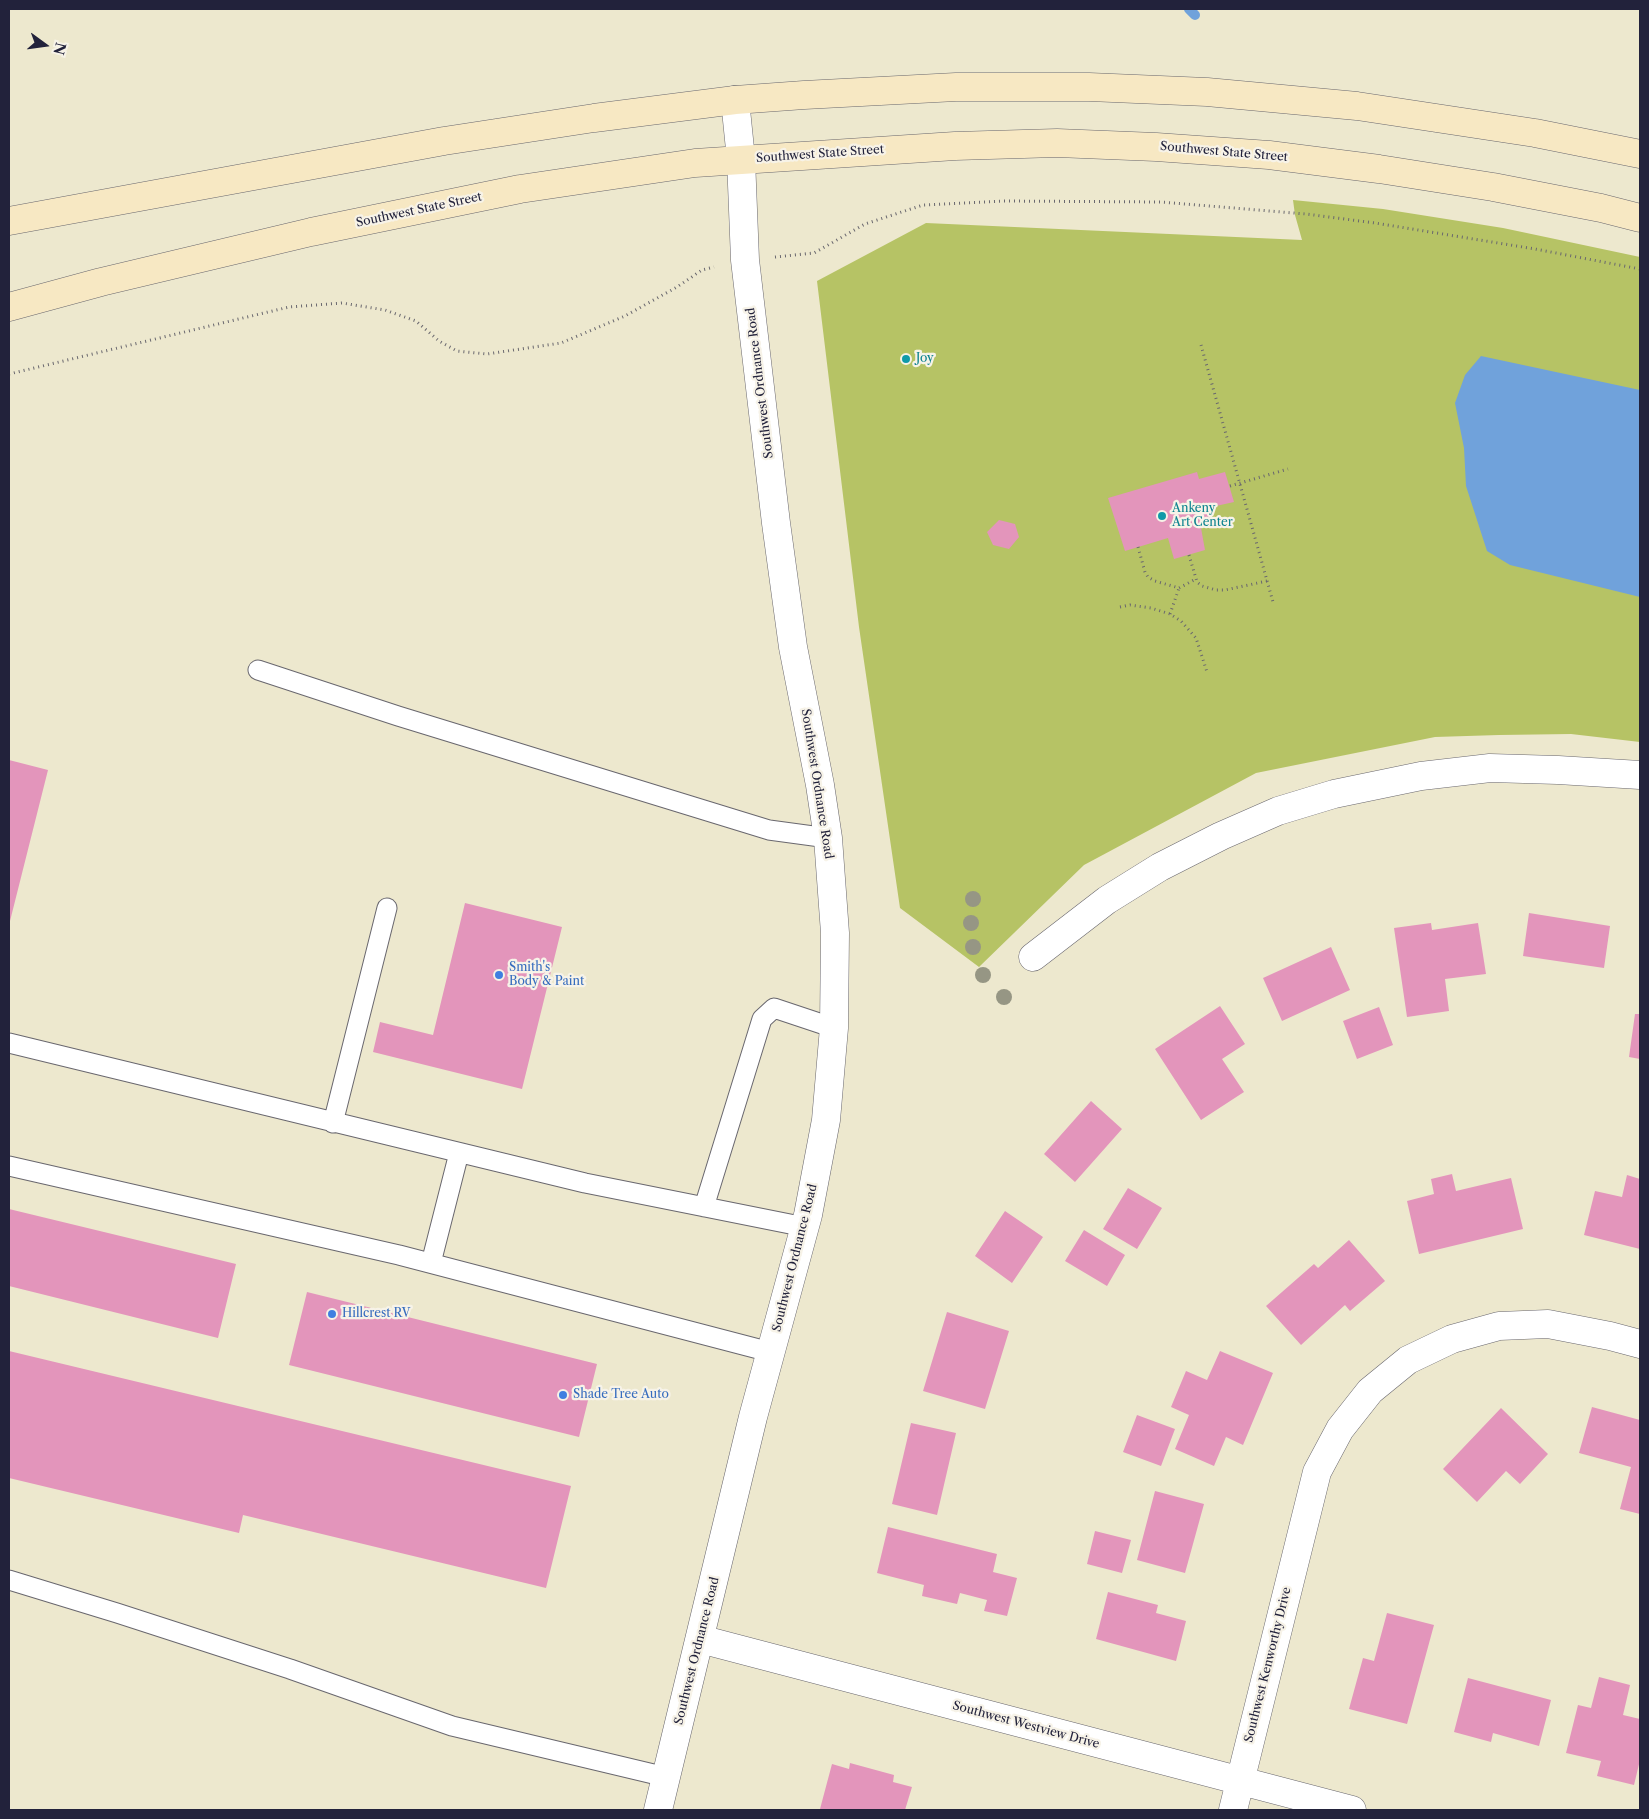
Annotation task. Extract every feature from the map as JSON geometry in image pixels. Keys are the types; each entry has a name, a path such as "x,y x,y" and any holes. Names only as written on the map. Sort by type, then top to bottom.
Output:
{"main road":[{"path":"9,221 444,142 594,118 735,100 804,94 956,87 1088,87 1207,92 1357,106 1535,133 1640,154"},
{"name":"Southwest State Street","path":"9,307 101,282 311,232 520,189 695,163 954,146 1039,143 1156,147 1270,155 1379,169 1492,187 1601,208 1640,218"}],"street":[{"name":"Southwest Ordnance Road","path":"658,1810 753,1417 805,1227 826,1120 834,1028 835,933 828,838 820,785 792,638 776,523 746,260 741,159 735,100"},
{"path":"1033,957 1107,900 1160,867 1221,836 1278,811 1334,794 1421,776 1490,768 1640,775"},
{"name":"Southwest Kenworthy Drive","path":"1233,1810 1317,1472 1340,1429 1370,1391 1408,1360 1452,1338 1499,1326 1548,1324 1640,1344"},
{"name":"Southwest Westview Drive","path":"700,1640 1352,1810"}],"lane":[{"path":"258,670 407,719 768,830 828,838"},
{"path":"333,1123 387,908"},
{"path":"704,1207 762,1019 774,1008 834,1028"},
{"path":"9,1044 585,1183 805,1227"},
{"path":"431,1263 458,1153"},
{"path":"9,1166 431,1263 770,1352"},
{"path":"9,1580 290,1669 452,1726 666,1777"}],"path":[{"path":"9,374 289,307 342,303 385,310 416,321 439,341 457,351 487,354 561,343 625,316 677,287 702,270 746,260 814,253 865,224 923,205 1003,201 1151,202 1306,214 1535,248 1640,269"},
{"path":"1201,345 1273,602"},
{"path":"1230,486 1288,469"},
{"path":"1138,547 1148,577 1179,588 1196,579"},
{"path":"1189,555 1197,582 1202,586 1216,590 1235,589 1267,581"},
{"path":"1170,614 1179,588"},
{"path":"1120,607 1140,606 1159,610 1181,621 1196,638 1207,672"}],"green space":[{"path":"1293,200 1383,209 1503,228 1640,257 1640,742 1571,734 1435,737 1256,773 1084,865 979,967 900,908 859,627 817,281 926,223 1302,240"}],"water":[{"path":"1481,356 1640,390 1640,597 1510,565 1487,551 1466,486 1464,448 1455,403 1465,375"}],"building":[{"name":"Ankeny Art Center","path":"1197,472 1199,479 1225,472 1234,502 1207,508 1212,525 1201,528 1205,550 1174,559 1168,538 1125,551 1108,498"},
{"path":"999,520 1015,524 1019,537 1009,549 993,545 987,532"},
{"path":"9,760 48,770 9,925"},
{"name":"Smith's Body & Paint","path":"465,903 562,927 522,1089 373,1052 380,1022 433,1035"},
{"path":"1529,913 1610,926 1604,968 1523,956"},
{"path":"1431,923 1432,930 1478,923 1486,974 1445,979 1449,1011 1407,1017 1394,928"},
{"path":"1331,947 1350,990 1282,1021 1263,978"},
{"path":"1220,1006 1245,1044 1222,1059 1244,1092 1201,1120 1155,1049"},
{"path":"1379,1007 1393,1045 1357,1059 1343,1021"},
{"path":"1635,1014 1640,1014 1640,1059 1629,1057"},
{"path":"1091,1101 1122,1129 1075,1182 1044,1154"},
{"path":"1452,1174 1456,1191 1511,1178 1523,1229 1419,1254 1407,1201 1434,1194 1431,1179"},
{"path":"1627,1175 1640,1179 1640,1249 1584,1235 1595,1191 1622,1197"},
{"path":"1128,1188 1162,1208 1137,1249 1103,1229"},
{"path":"9,1209 236,1264 218,1338 9,1286"},
{"path":"1005,1211 1043,1237 1012,1283 975,1256"},
{"path":"1084,1230 1125,1255 1107,1286 1065,1261"},
{"path":"1349,1240 1385,1281 1350,1311 1345,1305 1301,1345 1266,1306 1314,1264 1318,1268"},
{"path":"307,1292 597,1364 579,1437 289,1365"},
{"path":"947,1312 1009,1331 985,1409 923,1391"},
{"path":"9,1351 571,1486 546,1588 243,1515 239,1533 9,1478"},
{"path":"1220,1351 1273,1373 1243,1445 1226,1437 1214,1466 1175,1449 1189,1415 1171,1407 1186,1371 1207,1380"},
{"path":"1592,1407 1640,1420 1640,1514 1620,1509 1631,1467 1579,1453"},
{"path":"1501,1408 1548,1454 1520,1484 1506,1471 1477,1502 1443,1469"},
{"path":"1137,1415 1175,1429 1161,1466 1123,1452"},
{"path":"911,1423 956,1433 937,1515 892,1504"},
{"path":"1155,1491 1204,1504 1185,1573 1137,1560"},
{"path":"888,1527 997,1554 993,1572 1017,1578 1007,1616 984,1611 987,1600 960,1593 957,1604 922,1596 924,1585 877,1573"},
{"path":"1095,1531 1131,1540 1122,1573 1087,1564"},
{"path":"1108,1592 1158,1605 1156,1613 1186,1621 1176,1661 1096,1639"},
{"path":"1387,1613 1434,1625 1407,1724 1349,1709 1363,1658 1374,1661"},
{"path":"1599,1677 1630,1685 1623,1715 1640,1719 1640,1760 1634,1785 1597,1776 1601,1761 1566,1753 1578,1705 1591,1708"},
{"path":"1468,1678 1551,1700 1539,1746 1493,1733 1491,1742 1454,1732"},
{"path":"850,1763 894,1775 893,1782 912,1787 905,1810 820,1809 832,1764 849,1769"}],"waterway":[{"path":"1189,9 1195,15"}],"place":[{"name":"Joy","path":"906,359"},
{"name":"Ankeny Art Center","path":"1162,516"},
{"name":"Smith's Body & Paint","path":"499,975"},
{"name":"Hillcrest RV","path":"332,1314"},
{"name":"Shade Tree Auto","path":"563,1395"}]}
